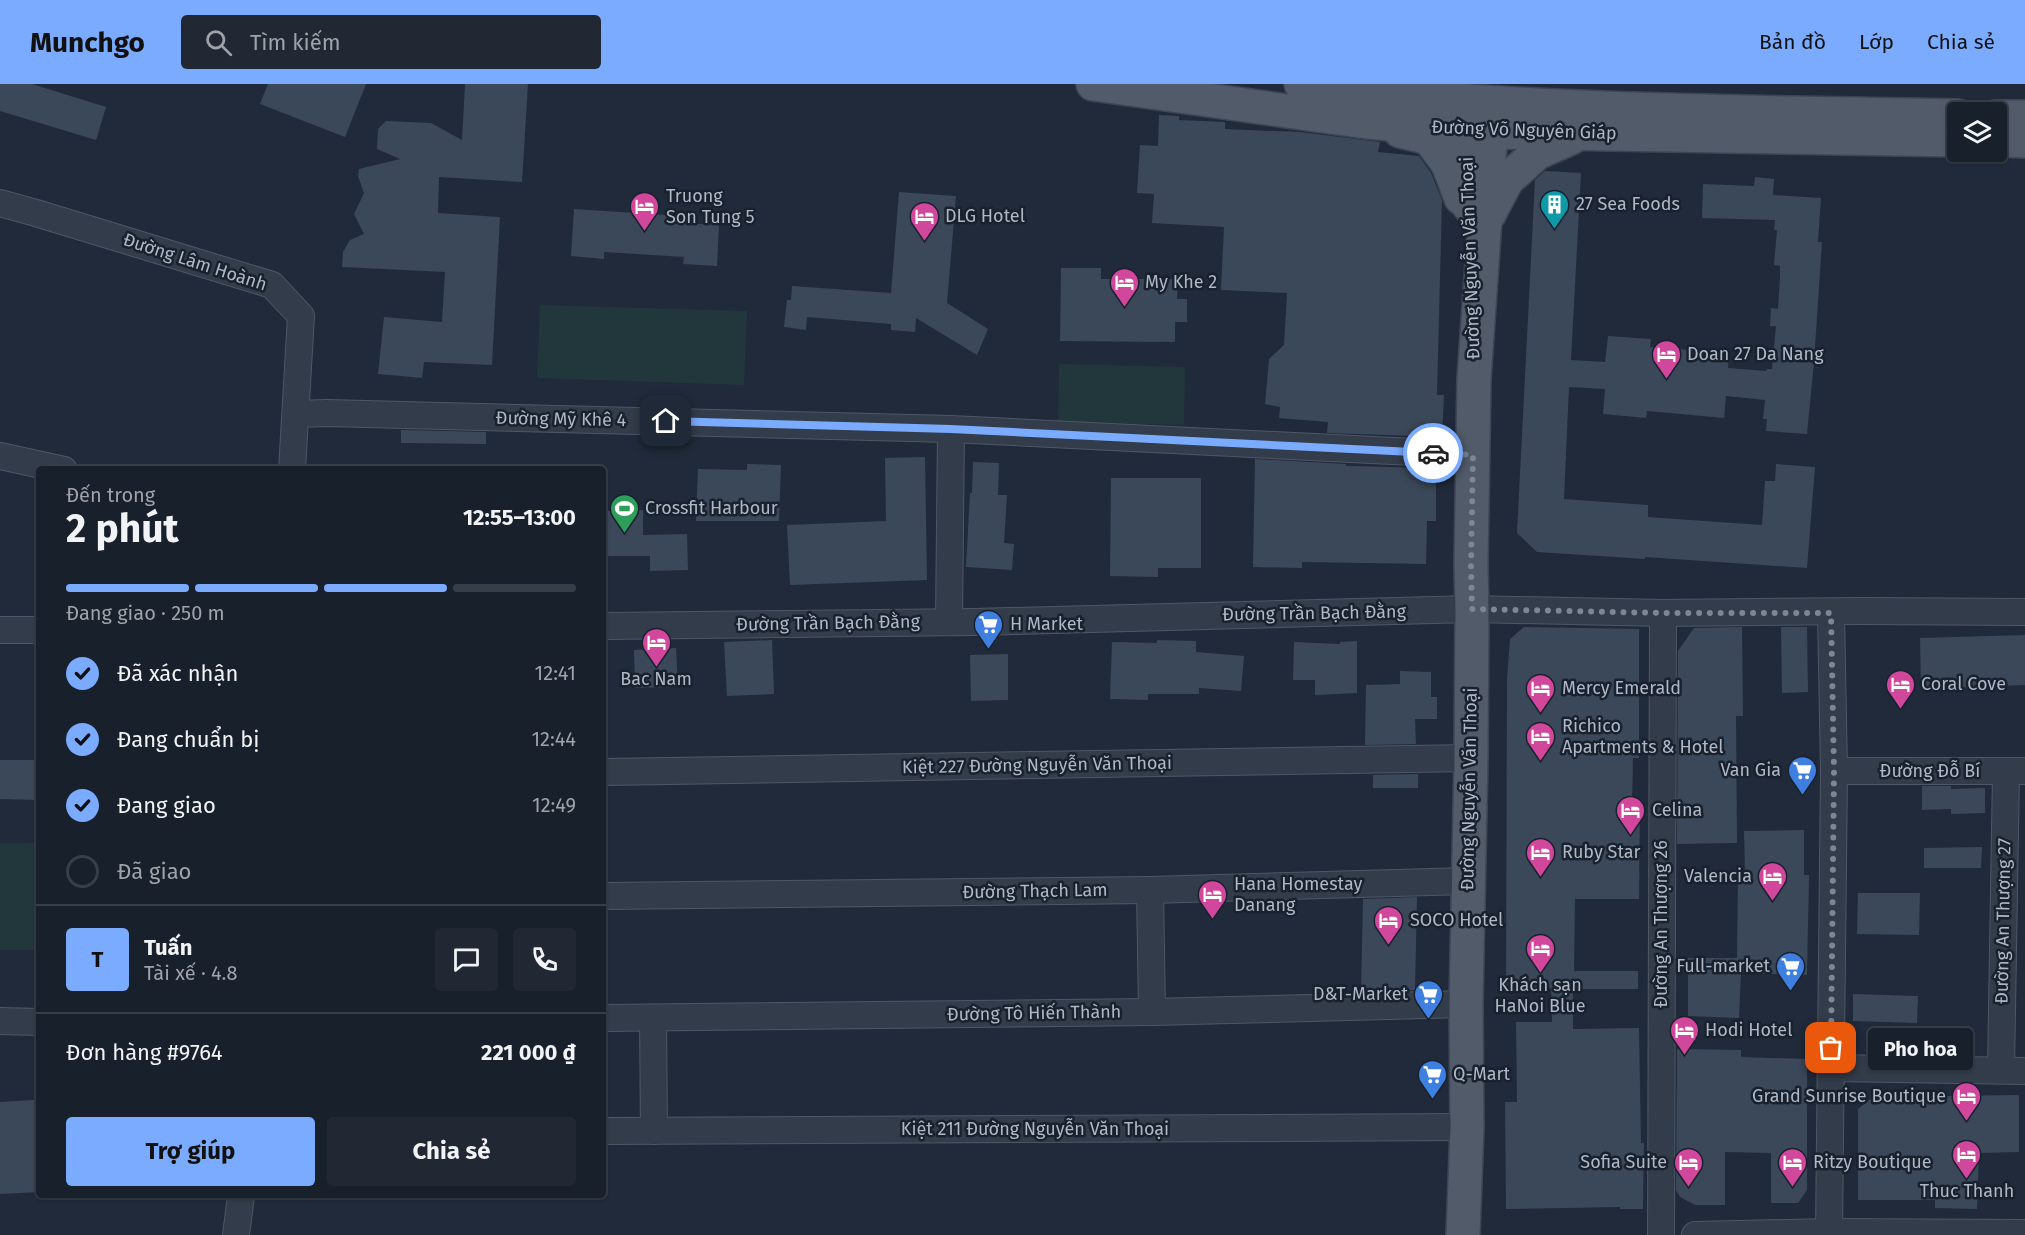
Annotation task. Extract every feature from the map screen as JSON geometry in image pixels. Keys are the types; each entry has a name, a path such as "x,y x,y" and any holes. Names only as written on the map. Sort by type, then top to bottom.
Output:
{"main road":[{"name":"Đường Võ Nguyên Giáp","path":"1093,84 1366,122 1480,117 1634,122 1947,139"},
{"name":"Đường Võ Nguyên Giáp","path":"1301,84 1344,87 1480,117 1579,135 1634,122 1947,116"},
{"name":"Đường Võ Nguyên Giáp","path":"1612,84 1634,122"},
{"name":"Đường Nguyễn Văn Thoại","path":"1463,1235 1467,1127 1467,881 1471,758 1471,566 1477,223 1490,158 1480,117"},
{"path":"2007,117 2025,117"},
{"path":"1366,122 1429,138 1448,164 1477,223 1507,180 1537,153 1579,135"},
{"path":"2007,140 2025,141"}],"street":[{"name":"Đường Lâm Hoành","path":"0,204 47,216 272,285 301,316 292,466"},
{"name":"Đường Mỹ Khê 4","path":"297,414 338,413 951,429 1473,455"},
{"path":"949,622 951,429"},
{"path":"0,456 46,466"},
{"name":"Đường Trần Bạch Đằng","path":"606,626 949,622 1472,609 1663,613 2025,612"},
{"name":"Đường An Thượng 26","path":"1661,1235 1661,648 1663,613"},
{"path":"1829,1232 1834,771 1831,613"},
{"path":"0,630 36,630"},
{"name":"Kiệt 227 Đường Nguyễn Văn Thoại","path":"606,772 1471,758"},
{"name":"Đường Đỗ Bí","path":"1834,771 2016,771"},
{"name":"Đường An Thượng 27","path":"2013,1071 2016,771"},
{"name":"Đường Thạch Lam","path":"606,896 1150,890 1467,881"},
{"path":"1150,890 1152,1012"},
{"name":"Đường Tô Hiến Thành","path":"606,1018 1152,1012 1466,1004"},
{"path":"653,1018 654,1131"},
{"path":"0,1021 36,1022"},
{"path":"1831,1068 2013,1071"},
{"name":"Kiệt 211 Đường Nguyễn Văn Thoại","path":"606,1131 1467,1127"},
{"path":"236,1235 241,1198"},
{"path":"1695,1235 1829,1232 2025,1233"}],"green space":[{"path":"540,305 747,311 744,385 537,378"},
{"path":"1059,364 1185,367 1184,425 1058,422"},
{"path":"0,843 36,843 36,950 0,950"}],"building":[{"path":"0,84 32,84 106,107 96,140 0,111"},
{"path":"268,84 366,84 345,137 260,104"},
{"path":"465,84 528,84 522,182 439,177 438,213 500,217 492,365 424,362 422,378 378,374 384,317 442,322 445,272 342,267 343,252 350,240 364,234 354,214 364,193 358,176 359,169 400,159 377,149 378,129 386,121 431,123 462,140"},
{"path":"1159,115 1179,116 1179,120 1225,122 1225,129 1300,132 1380,142 1378,152 1419,156 1431,173 1442,200 1437,395 1444,395 1442,437 1327,433 1328,422 1279,418 1280,407 1265,404 1269,359 1284,345 1287,293 1221,290 1224,227 1152,223 1154,194 1137,193 1140,145 1158,146"},
{"path":"1545,171 1581,173 1571,360 1605,362 1608,336 1651,339 1650,347 1729,353 1728,368 1766,371 1772,369 1776,326 1770,326 1771,308 1778,309 1780,276 1780,266 1774,265 1777,230 1774,230 1775,220 1702,218 1703,184 1754,186 1755,177 1774,179 1773,195 1821,198 1818,242 1822,242 1807,434 1766,431 1767,419 1763,419 1765,400 1726,396 1724,418 1647,411 1646,418 1603,414 1605,389 1569,387 1564,499 1648,505 1648,517 1762,525 1765,481 1775,481 1776,464 1815,467 1807,568 1537,552 1517,533 1535,180"},
{"name":"DLG Hotel","path":"899,192 956,196 947,303 988,329 977,355 916,318 915,332 891,330 891,324 807,317 806,330 784,327 787,300 791,300 792,286 891,293"},
{"path":"574,209 683,216 682,223 719,225 717,266 683,264 684,257 604,252 604,259 571,256"},
{"path":"1061,268 1101,268 1101,279 1178,279 1177,299 1187,299 1187,322 1175,322 1175,342 1060,341"},
{"path":"401,430 486,432 486,444 401,443"},
{"path":"925,457 927,580 790,585 787,525 886,521 885,458"},
{"path":"1255,459 1346,464 1346,466 1436,468 1436,521 1427,521 1426,564 1302,562 1302,568 1253,567"},
{"path":"973,462 999,463 998,495 1007,495 1004,543 1014,544 1012,570 966,567"},
{"path":"747,464 781,465 779,521 696,521 698,469 747,470"},
{"path":"1111,478 1201,478 1201,568 1158,568 1158,577 1110,576"},
{"path":"643,510 643,535 687,534 688,570 650,571 650,556 606,556 606,511"},
{"path":"1524,627 1639,629 1639,758 1633,758 1632,803 1640,803 1639,899 1575,899 1574,971 1638,971 1638,989 1573,989 1573,1029 1639,1028 1641,1143 1644,1143 1643,1209 1620,1209 1620,1207 1506,1209 1505,1102 1517,1102 1516,1022 1552,1022 1551,988 1506,988 1507,679 1510,639"},
{"path":"1742,627 1743,716 1736,716 1737,843 1677,844 1678,651 1694,628"},
{"path":"1781,627 1807,627 1808,692 1782,693"},
{"path":"2025,635 2025,685 1921,689 1920,638"},
{"path":"772,640 774,694 727,696 724,642"},
{"path":"1157,640 1196,641 1196,652 1244,656 1241,691 1199,688 1199,694 1148,694 1148,700 1110,699 1112,642 1157,643"},
{"path":"1357,641 1357,693 1315,695 1315,680 1293,680 1294,642 1340,644 1340,642"},
{"path":"676,648 678,687 635,688 634,650"},
{"path":"1008,654 1008,700 971,701 970,655"},
{"path":"1400,671 1431,672 1431,697 1437,697 1437,719 1415,719 1416,744 1365,745 1366,685 1400,684"},
{"path":"0,760 36,760 36,800 0,799"},
{"path":"1418,774 1418,788 1373,788 1373,775"},
{"path":"1922,786 1951,786 1951,789 1985,788 1985,813 1951,814 1951,809 1922,810"},
{"path":"1804,830 1804,875 1809,875 1807,975 1741,973 1739,1018 1688,1016 1688,958 1737,958 1738,875 1745,875 1744,831"},
{"path":"1982,847 1981,868 1924,868 1924,848"},
{"path":"1858,893 1920,893 1919,935 1857,934"},
{"name":"SOCO Hotel","path":"1417,897 1415,990 1361,992 1363,899"},
{"path":"1853,994 1918,996 1917,1023 1853,1021"},
{"path":"1677,1049 1741,1050 1741,1057 1807,1059 1807,1190 1798,1203 1771,1203 1771,1153 1725,1152 1725,1205 1695,1205 1680,1197 1676,1190"},
{"path":"2019,1095 2019,1152 1979,1153 1977,1209 1935,1208 1935,1200 1858,1200 1858,1109 1873,1097"},
{"path":"34,1100 36,1192 0,1194 0,1102"}],"way so far":[{"path":"1433,453 1473,455 1472,609 1663,613 1831,613 1834,771 1831,1048"}],"place":[{"name":"27 Sea Foods","path":"1555,230"},
{"name":"Truong Son Tung 5","path":"645,232"},
{"name":"DLG Hotel","path":"924,242"},
{"name":"My Khe 2","path":"1124,308"},
{"name":"Doan 27 Da Nang","path":"1666,380"},
{"name":"Crossfit Harbour","path":"624,534"},
{"name":"H Market","path":"989,650"},
{"name":"Bac Nam","path":"656,668"},
{"name":"Coral Cove","path":"1900,710"},
{"name":"Mercy Emerald","path":"1541,714"},
{"name":"Richico Apartments & Hotel","path":"1541,762"},
{"name":"Van Gia","path":"1802,796"},
{"name":"Celina","path":"1631,836"},
{"name":"Ruby Star","path":"1541,878"},
{"name":"Valencia","path":"1773,902"},
{"name":"Hana Homestay Danang","path":"1213,920"},
{"name":"SOCO Hotel","path":"1389,946"},
{"name":"Khách sạn HaNoi Blue","path":"1540,974"},
{"name":"Full-market","path":"1791,992"},
{"name":"D&T-Market","path":"1429,1020"},
{"name":"Pho hoa","path":"1831,1048"},
{"name":"Hodi Hotel","path":"1684,1056"},
{"name":"Q-Mart","path":"1432,1100"},
{"name":"Grand Sunrise Boutique","path":"1967,1122"},
{"name":"Thuc Thanh","path":"1967,1180"},
{"name":"Sofia Suite","path":"1688,1188"},
{"name":"Ritzy Boutique","path":"1792,1188"}],"route":[{"path":"666,421 951,429 1433,453"}]}
